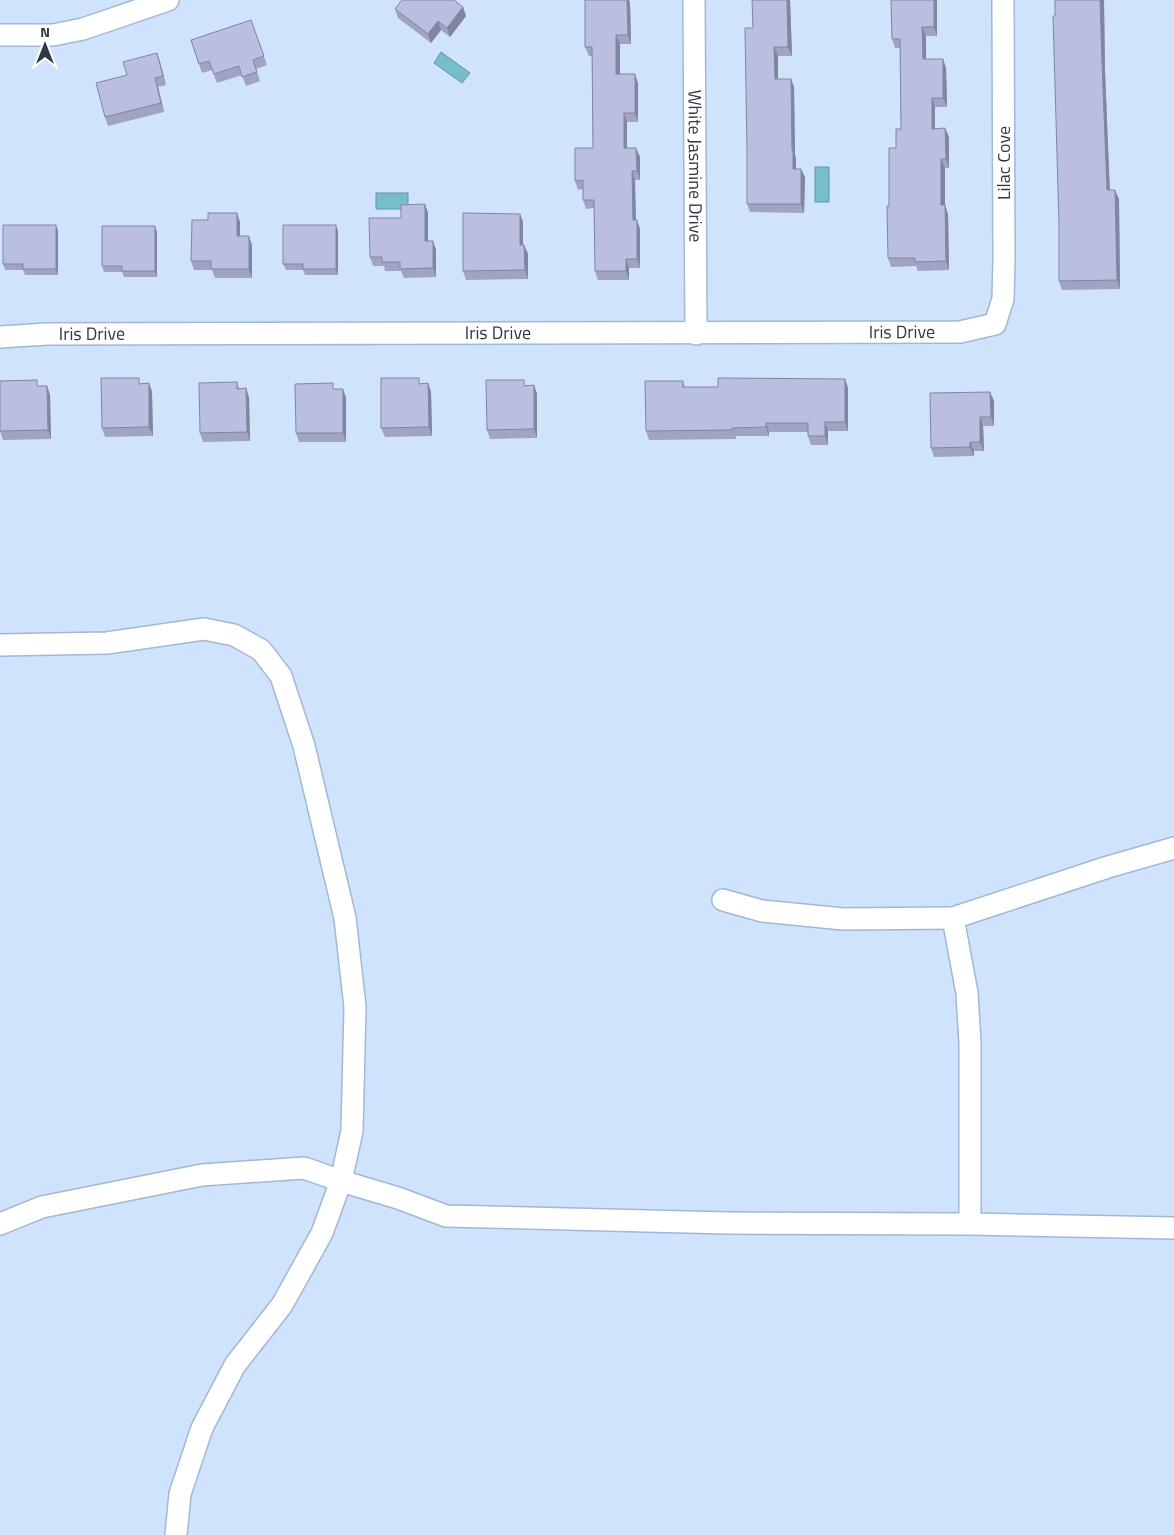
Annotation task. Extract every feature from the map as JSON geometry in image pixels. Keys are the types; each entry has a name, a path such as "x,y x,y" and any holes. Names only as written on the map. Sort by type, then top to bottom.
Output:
{"street":[{"path":"0,35 53,35 83,29 168,0"},
{"name":"White Jasmine Drive","path":"694,0 696,334"},
{"name":"Lilac Cove","path":"995,324 1003,298 1004,259 1002,0"},
{"name":"Iris Drive","path":"0,337 47,334 960,332 995,324"},
{"path":"0,645 107,643 204,629 234,635 261,650 281,676 304,746 345,918 355,1007 352,1131 341,1181 322,1233 282,1305 235,1365 202,1428 180,1494 176,1535"},
{"path":"723,900 762,911 843,919 953,918 1108,867 1174,848"},
{"path":"953,918 967,993 970,1043 970,1224"},
{"path":"0,1224 42,1207 202,1175 304,1168 398,1198 446,1216 727,1223 970,1224 1174,1228"}],"shaded area":[{"path":"441,52 470,73 462,83 434,63"},
{"path":"815,167 829,167 829,202 815,202"},
{"path":"376,193 408,193 408,209 376,209"}],"building":[{"path":"402,0 454,0 463,7 447,28 438,21 428,34 395,9"},
{"path":"585,0 627,0 628,35 616,35 616,74 635,74 635,113 624,113 624,148 636,148 637,171 632,171 633,220 637,220 637,259 626,259 626,271 595,271 594,200 583,200 583,180 575,181 575,148 593,148 592,47 585,47"},
{"path":"752,0 787,0 788,47 774,47 775,79 791,79 793,169 801,169 801,204 747,204 745,28 753,28"},
{"path":"891,0 934,0 934,27 922,27 923,59 943,59 943,98 932,98 932,129 945,128 946,159 941,159 941,205 945,205 946,261 915,262 915,258 888,258 889,148 896,148 896,129 901,129 900,39 892,39"},
{"path":"1055,0 1100,0 1107,190 1115,190 1117,280 1059,281 1053,16 1055,16"},
{"path":"251,20 264,56 253,60 257,72 242,77 239,66 214,74 209,61 199,64 191,40"},
{"path":"157,53 163,76 155,78 161,103 105,117 96,83 127,75 123,62"},
{"path":"425,204 425,241 433,241 433,268 400,269 400,262 382,262 382,257 370,257 369,218 401,218 401,205"},
{"path":"208,213 237,213 237,236 249,236 249,269 211,269 211,261 191,261 192,220 208,220"},
{"path":"463,213 520,214 520,245 524,245 525,270 463,271"},
{"path":"3,225 56,225 56,269 23,269 23,264 3,264"},
{"path":"283,225 336,225 336,269 303,269 303,264 283,264"},
{"path":"102,226 155,226 155,271 122,271 122,266 102,266"},
{"path":"101,378 139,378 139,384 149,383 149,427 102,428"},
{"path":"381,378 419,378 419,384 428,383 429,427 381,428"},
{"path":"718,378 845,379 845,422 825,422 825,436 808,436 808,423 766,423 766,427 732,428 732,430 646,431 645,381 683,381 683,387 718,387"},
{"path":"37,380 37,386 47,386 48,430 0,431 0,381"},
{"path":"486,380 524,380 524,386 534,385 534,429 487,430"},
{"path":"237,382 237,389 246,388 247,432 200,433 199,383"},
{"path":"333,383 333,389 343,389 343,433 296,433 295,384"},
{"path":"990,392 991,417 980,417 980,442 970,442 970,447 931,448 930,393"}]}
